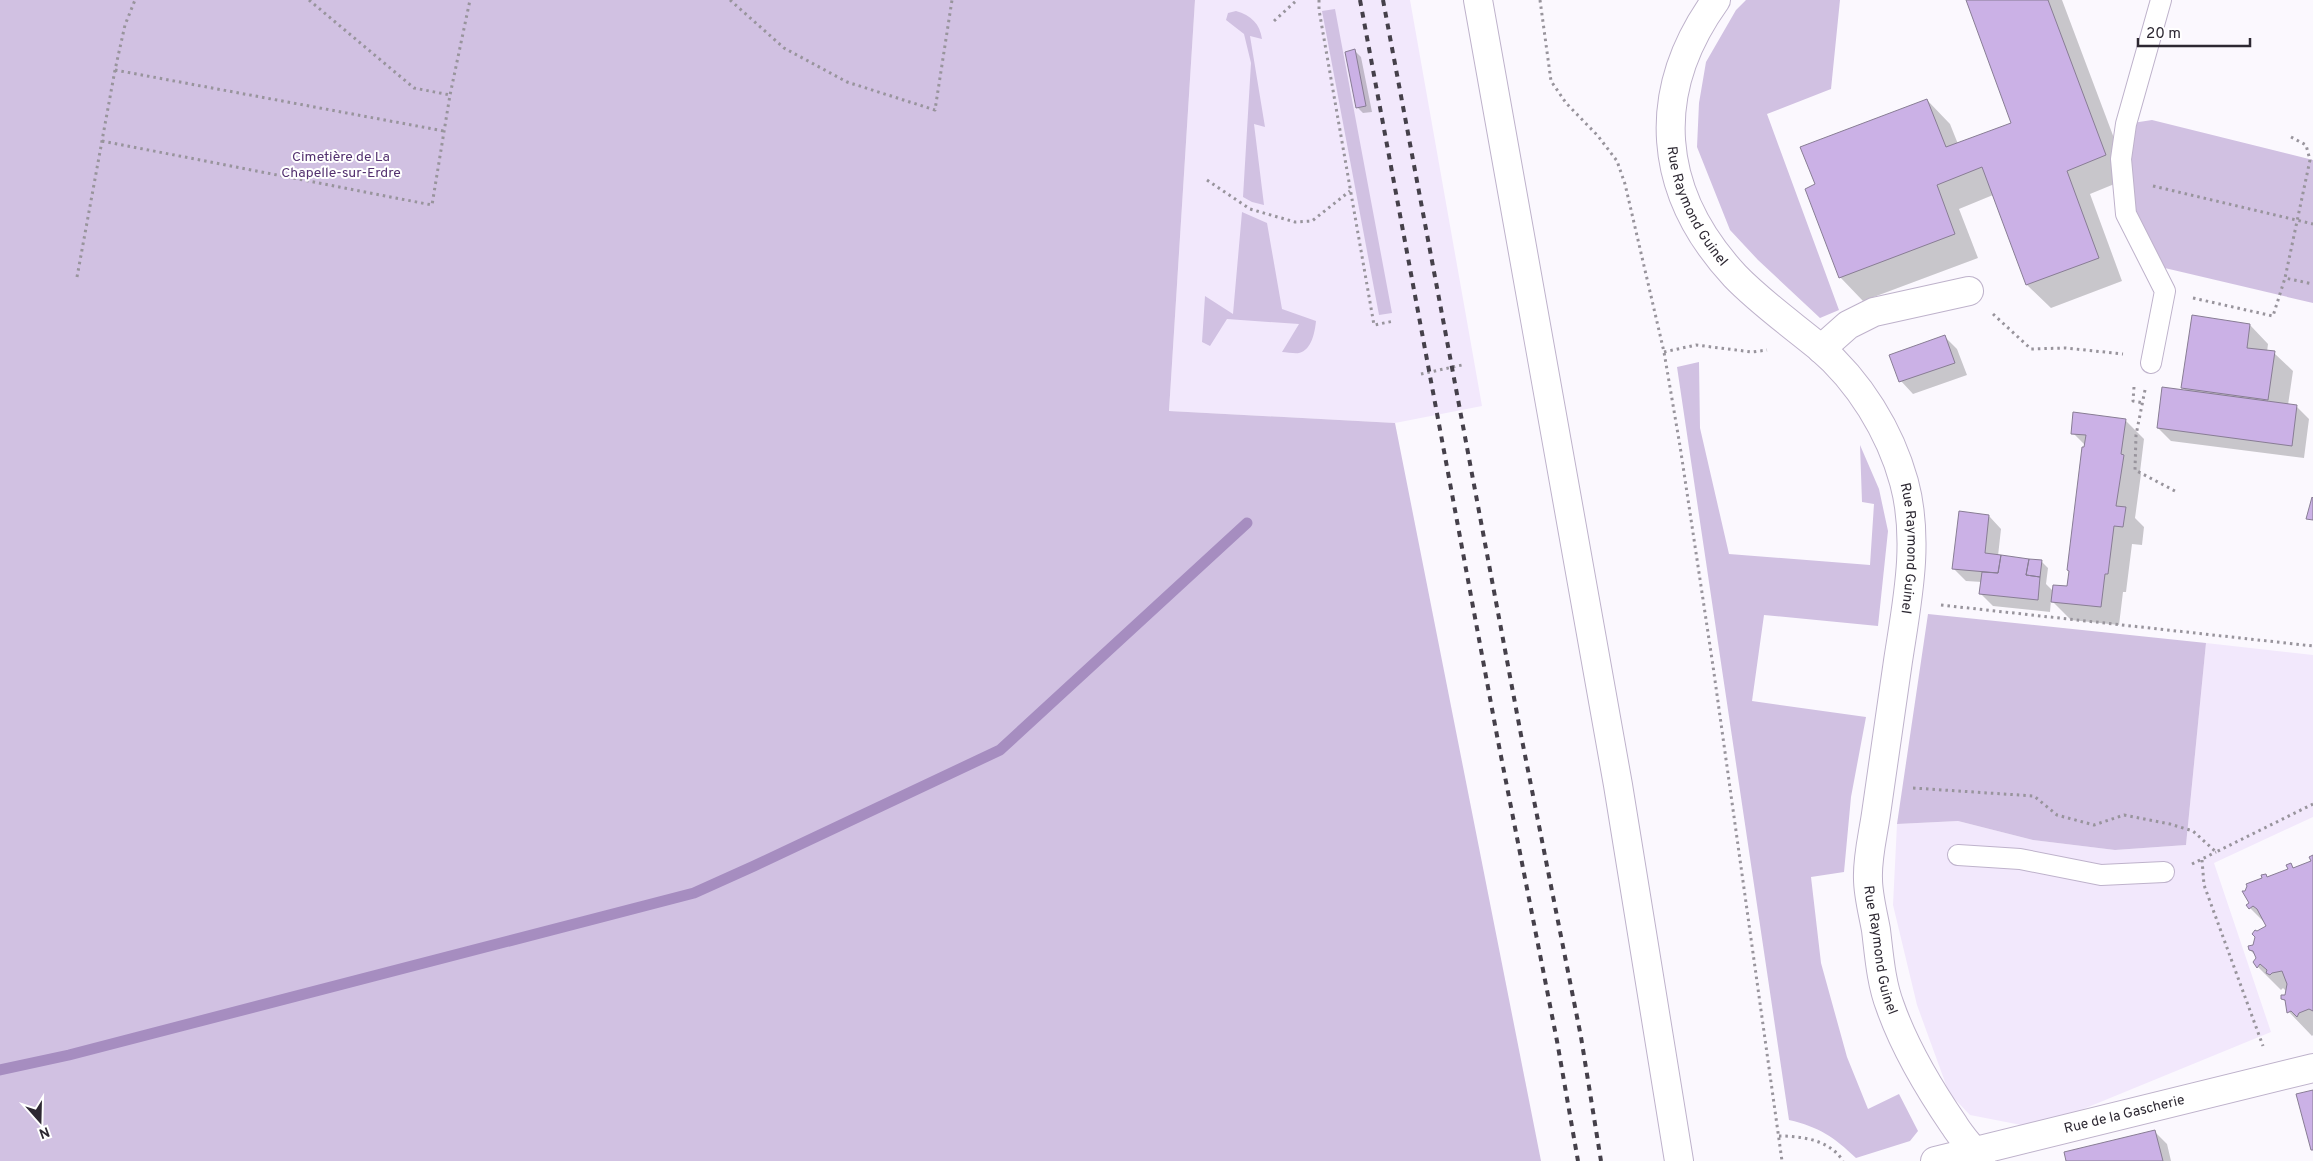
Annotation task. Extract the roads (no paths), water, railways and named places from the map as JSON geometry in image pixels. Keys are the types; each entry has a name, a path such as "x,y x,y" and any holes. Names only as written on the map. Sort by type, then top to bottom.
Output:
{"street":[{"path":"1478,0 1618,785 1679,1161"},
{"name":"Rue Raymond Guinel","path":"1716,0 1689,42 1678,74 1672,105 1673,161 1693,218 1712,248 1736,276 1815,344 1866,401 1891,446 1903,480 1913,531 1907,602 1868,878 1889,1004 1917,1065 1954,1126 1978,1157"},
{"path":"1815,344 1874,312 1969,291"},
{"name":"Rue de la Gascherie","path":"1935,1161 1978,1157 2313,1068"}],"lane":[{"path":"2151,363 2165,291 2126,214 2121,158 2126,124 2161,0"},
{"path":"1958,855 2020,859 2101,875 2164,872"}],"waterway":[{"path":"0,1070 69,1055 694,893 1000,750 1247,523"}],"railway":[{"path":"1360,0 1498,741 1557,1041 1578,1161"},
{"path":"1383,0 1521,735 1581,1037 1601,1161"}],"park label":[{"name":"Cimetière de La Chapelle-sur-Erdre","path":"341,166"}]}
